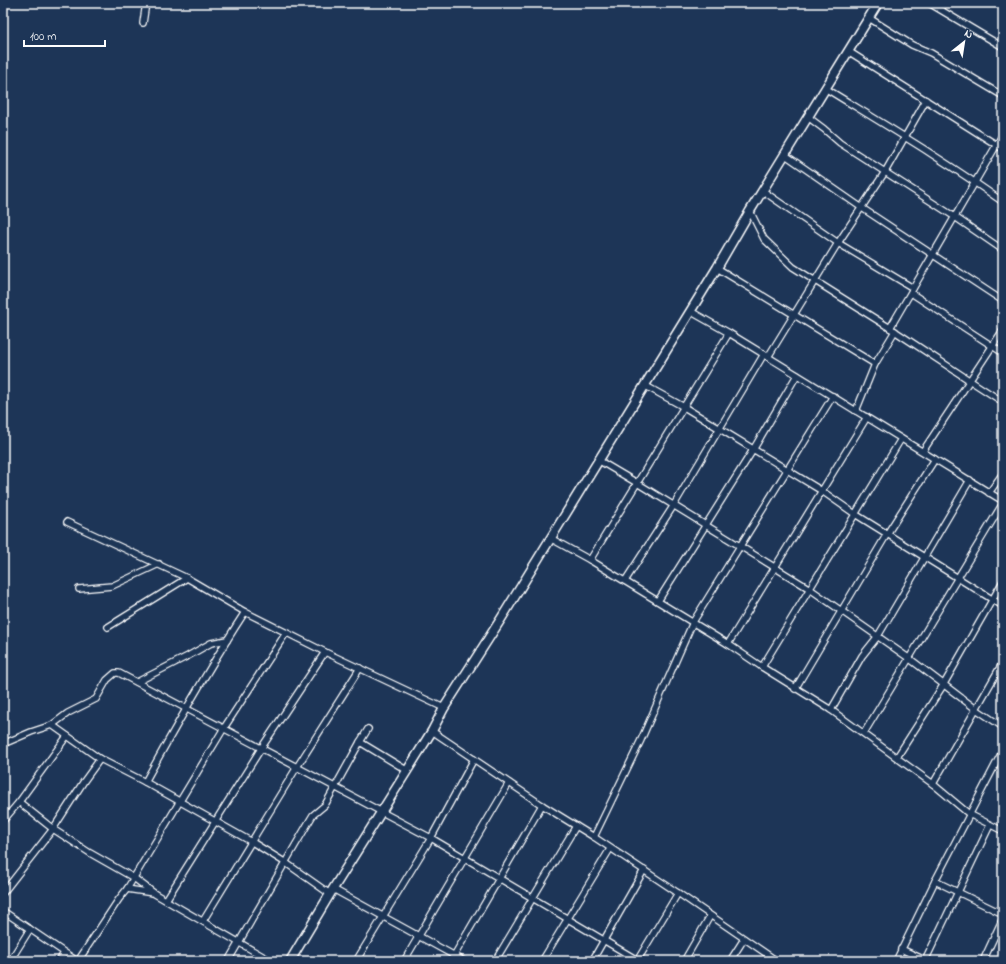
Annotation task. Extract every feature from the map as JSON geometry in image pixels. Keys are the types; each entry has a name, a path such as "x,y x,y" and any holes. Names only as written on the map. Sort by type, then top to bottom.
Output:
{"street":[{"path":"143,23 146,3"},
{"path":"290,961 408,771 444,708 501,619 717,268 784,154 878,3"},
{"path":"929,3 1003,47"},
{"path":"869,18 912,45 931,53 1003,96"},
{"path":"848,51 1000,147"},
{"path":"825,88 904,136 1003,202"},
{"path":"625,581 674,505 718,429 794,315 838,243 885,172 904,136 926,100"},
{"path":"808,117 840,143 955,217 1003,250"},
{"path":"856,411 875,364 912,290 975,182 1000,147 1003,134"},
{"path":"784,154 932,255 1003,301"},
{"path":"763,190 838,243 912,290 1003,353"},
{"path":"750,211 764,239 793,266 893,329 1003,402"},
{"path":"717,268 875,364"},
{"path":"690,311 833,396 970,480 1003,502 910,659 864,733"},
{"path":"923,451 1003,330"},
{"path":"590,560 729,333"},
{"path":"658,601 797,375"},
{"path":"644,385 684,407 1003,606"},
{"path":"594,837 641,740 693,622 833,396"},
{"path":"728,644 867,417"},
{"path":"762,667 901,439"},
{"path":"795,689 935,459"},
{"path":"598,460 810,589 878,636 976,709 1003,727"},
{"path":"989,493 1003,473"},
{"path":"831,710 862,656 878,636 970,480"},
{"path":"67,522 159,564 286,633 444,708"},
{"path":"550,538 590,560 693,622 795,689 831,710 898,757 969,814 1003,831"},
{"path":"79,590 112,586 159,564"},
{"path":"108,627 187,578"},
{"path":"898,757 944,684 1003,581"},
{"path":"145,782 186,708 245,612"},
{"path":"3,911 78,961 134,878 224,728 286,633"},
{"path":"137,682 211,643 227,640"},
{"path":"166,900 262,748 325,652"},
{"path":"933,784 1003,662"},
{"path":"204,921 297,767 360,668"},
{"path":"3,744 52,725 68,713 96,699 107,680 115,673 119,673 336,786 431,838 568,918 638,961 678,893"},
{"path":"52,725 100,759 145,782 252,842 332,892 384,916 464,961"},
{"path":"228,961 313,815 325,805 368,729"},
{"path":"432,731 542,805 644,870 777,961"},
{"path":"3,821 19,802 67,736"},
{"path":"360,742 408,771"},
{"path":"896,961 935,881 1003,750"},
{"path":"3,893 53,829 100,759"},
{"path":"356,961 431,838 474,759"},
{"path":"404,961 509,783"},
{"path":"19,802 53,829 90,853 134,878 155,894 271,961"},
{"path":"450,961 542,805"},
{"path":"901,949 926,961 990,825"},
{"path":"495,961 576,826"},
{"path":"542,961 610,849"},
{"path":"592,961 644,870"},
{"path":"935,881 1003,914"},
{"path":"127,889 155,894"},
{"path":"684,961 710,916"},
{"path":"983,961 1003,918"},
{"path":"10,961 30,929"},
{"path":"730,961 744,939"},
{"path":"58,961 64,953"}]}
